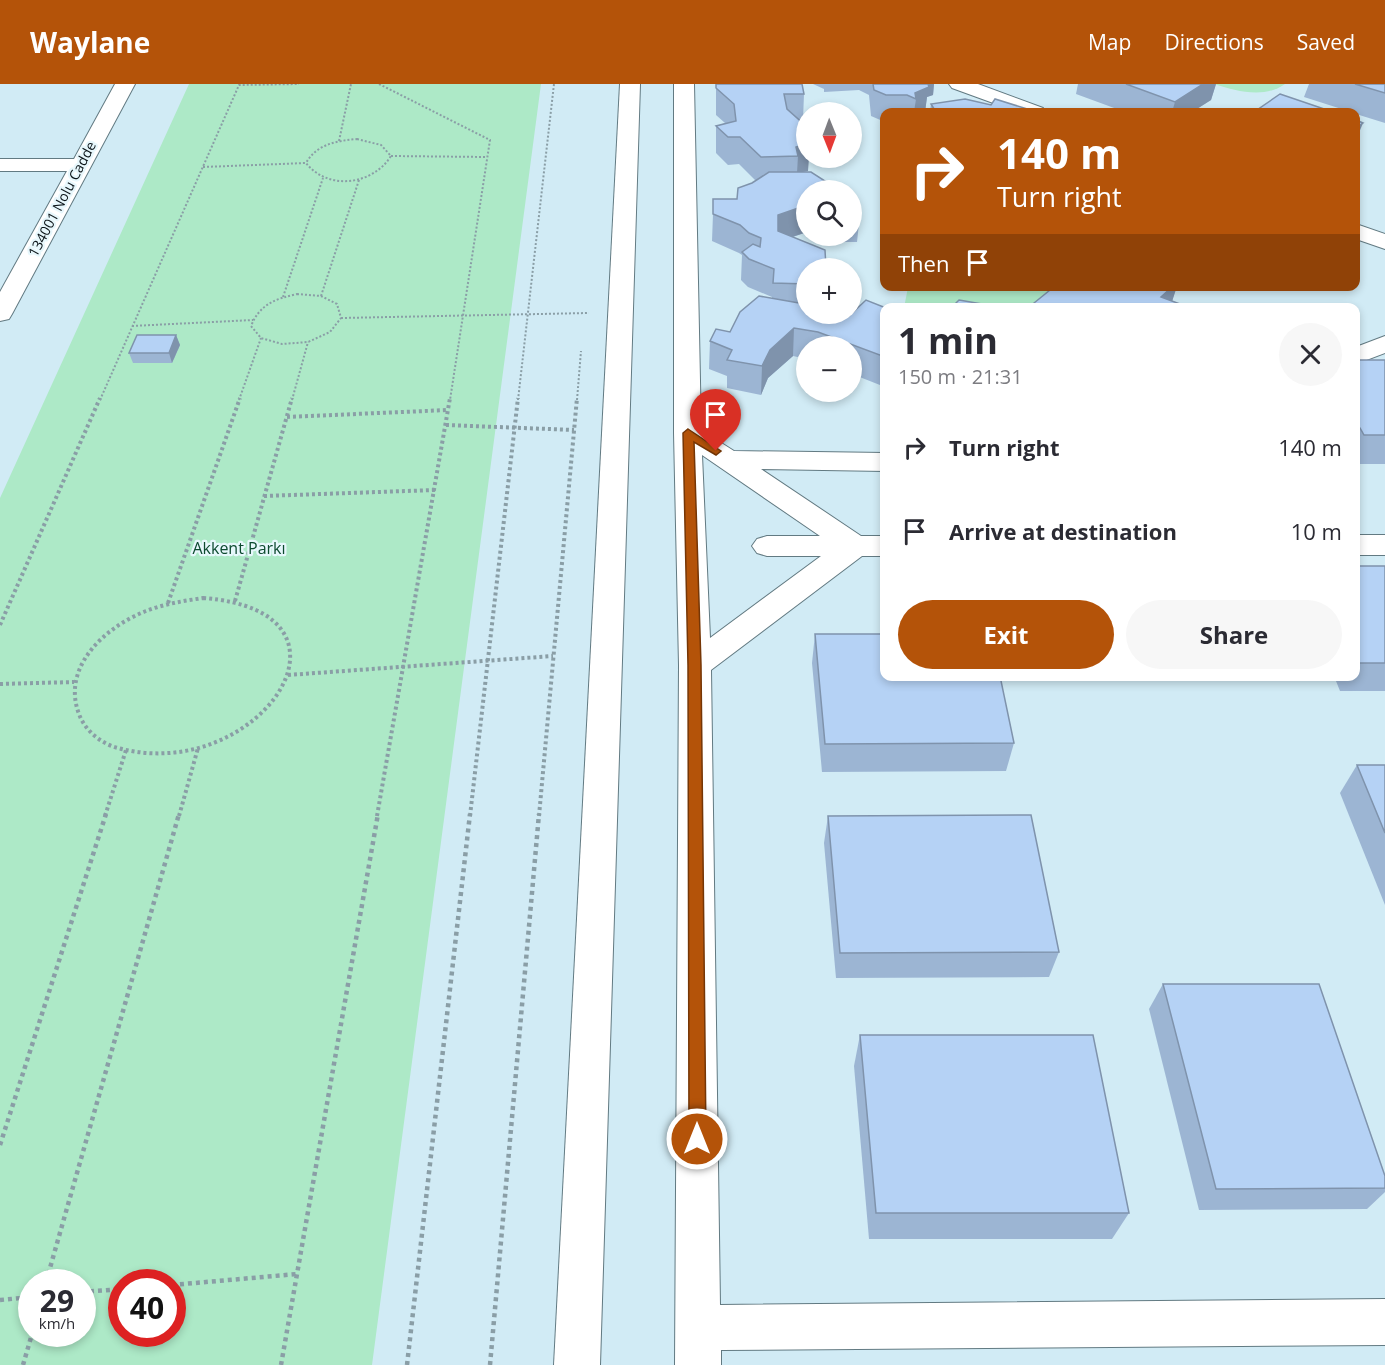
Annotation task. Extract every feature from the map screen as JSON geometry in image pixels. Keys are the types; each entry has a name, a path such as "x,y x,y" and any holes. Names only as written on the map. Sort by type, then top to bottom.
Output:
{"street":[{"name":"134001 Nolu Cadde","path":"0,314 125,84"},
{"path":"577,1365 630,84"},
{"path":"684,84 688,433 695,665 698,1347 1385,1322"},
{"path":"959,84 1025,108"},
{"path":"0,165 81,165"},
{"path":"1360,233 1385,242"},
{"path":"1360,354 1385,344"},
{"path":"688,433 855,546"},
{"path":"729,460 880,462"},
{"path":"1360,545 1385,545"},
{"path":"767,546 880,546"},
{"path":"695,665 855,546"}],"path":[{"path":"0,625 239,85 299,84"},
{"path":"339,141 351,84"},
{"path":"281,1365 435,490 490,140 380,84"},
{"path":"407,1365 554,84"},
{"path":"357,139 387,147 391,156 388,165 376,174 340,181 323,178 310,172 306,164 310,154 316,150 339,141 357,139"},
{"path":"391,156 487,157"},
{"path":"203,167 306,164"},
{"path":"283,297 323,178"},
{"path":"321,296 359,179"},
{"path":"297,294 321,296 337,304 341,318 330,332 308,342 282,344 261,339 251,326 256,312 273,300 297,294"},
{"path":"584,324 585,312"},
{"path":"341,318 585,312 619,314"},
{"path":"132,326 253,320"},
{"path":"168,603 261,339"},
{"path":"235,601 308,342"},
{"path":"490,1365 582,348"},
{"path":"287,417 448,410"},
{"path":"446,425 574,430"},
{"path":"264,496 435,490"},
{"path":"203,598 235,601 262,611 281,628 290,650 288,675 275,701 250,724 218,742 180,753 144,754 126,750 111,746 87,730 75,708 74,682 86,657 107,633 135,615 168,603 203,598"},
{"path":"288,675 553,656"},
{"path":"0,684 74,682"},
{"path":"50,1269 198,748"},
{"path":"0,1145 126,750"},
{"path":"186,1284 297,1274"},
{"path":"0,1300 18,1298"},
{"path":"23,1365 28,1347"}],"green space":[{"name":"Akkent Parkı","path":"189,84 541,84 372,1365 0,1365 0,498"},
{"path":"1214,84 1285,84 1277,89 1250,92"},
{"path":"907,291 1125,291 1105,303 905,303"}],"building":[{"path":"716,84 802,84 804,94 784,94 787,109 796,117 796,156 761,157 740,137 728,137 716,126 736,121 734,104 716,88"},
{"path":"873,84 928,84 929,87 915,93 916,99 907,95 886,95 874,90"},
{"path":"1126,84 1203,84 1175,102"},
{"path":"1355,84 1385,84 1385,93"},
{"path":"1280,94 1321,108 1260,108"},
{"path":"965,99 991,105 995,99 1024,108 934,108 931,104"},
{"path":"769,172 811,172 823,180 796,180 796,209 778,215 778,231 796,238 796,246 815,246 825,250 825,258 796,258 796,284 773,283 774,269 749,259 742,252 753,244 760,247 761,238 749,233 740,225 713,214 713,199 737,199 738,188 752,183"},
{"path":"1049,291 1168,291 1161,297 1177,303 1034,303"},
{"path":"759,296 796,302 796,324 862,324 862,304 866,300 880,306 880,355 862,348 862,336 829,336 794,328 770,350 762,366 727,360 732,350 710,341 716,329 730,332 740,312"},
{"path":"959,300 976,303 956,303"},
{"path":"137,335 176,335 169,353 129,353"},
{"path":"1360,360 1385,360 1385,435 1364,435 1360,428"},
{"path":"1360,566 1385,566 1385,663 1360,663"},
{"path":"815,634 880,634 880,681 1001,681 1014,743 825,744"},
{"path":"1357,765 1385,765 1385,833"},
{"path":"1031,815 1059,952 840,953 828,816"},
{"path":"1163,984 1319,984 1385,1176 1385,1188 1216,1189"},
{"path":"860,1035 1093,1035 1129,1213 876,1213"}],"route":[{"path":"697,1139 695,665 688,433 716,451"}]}
